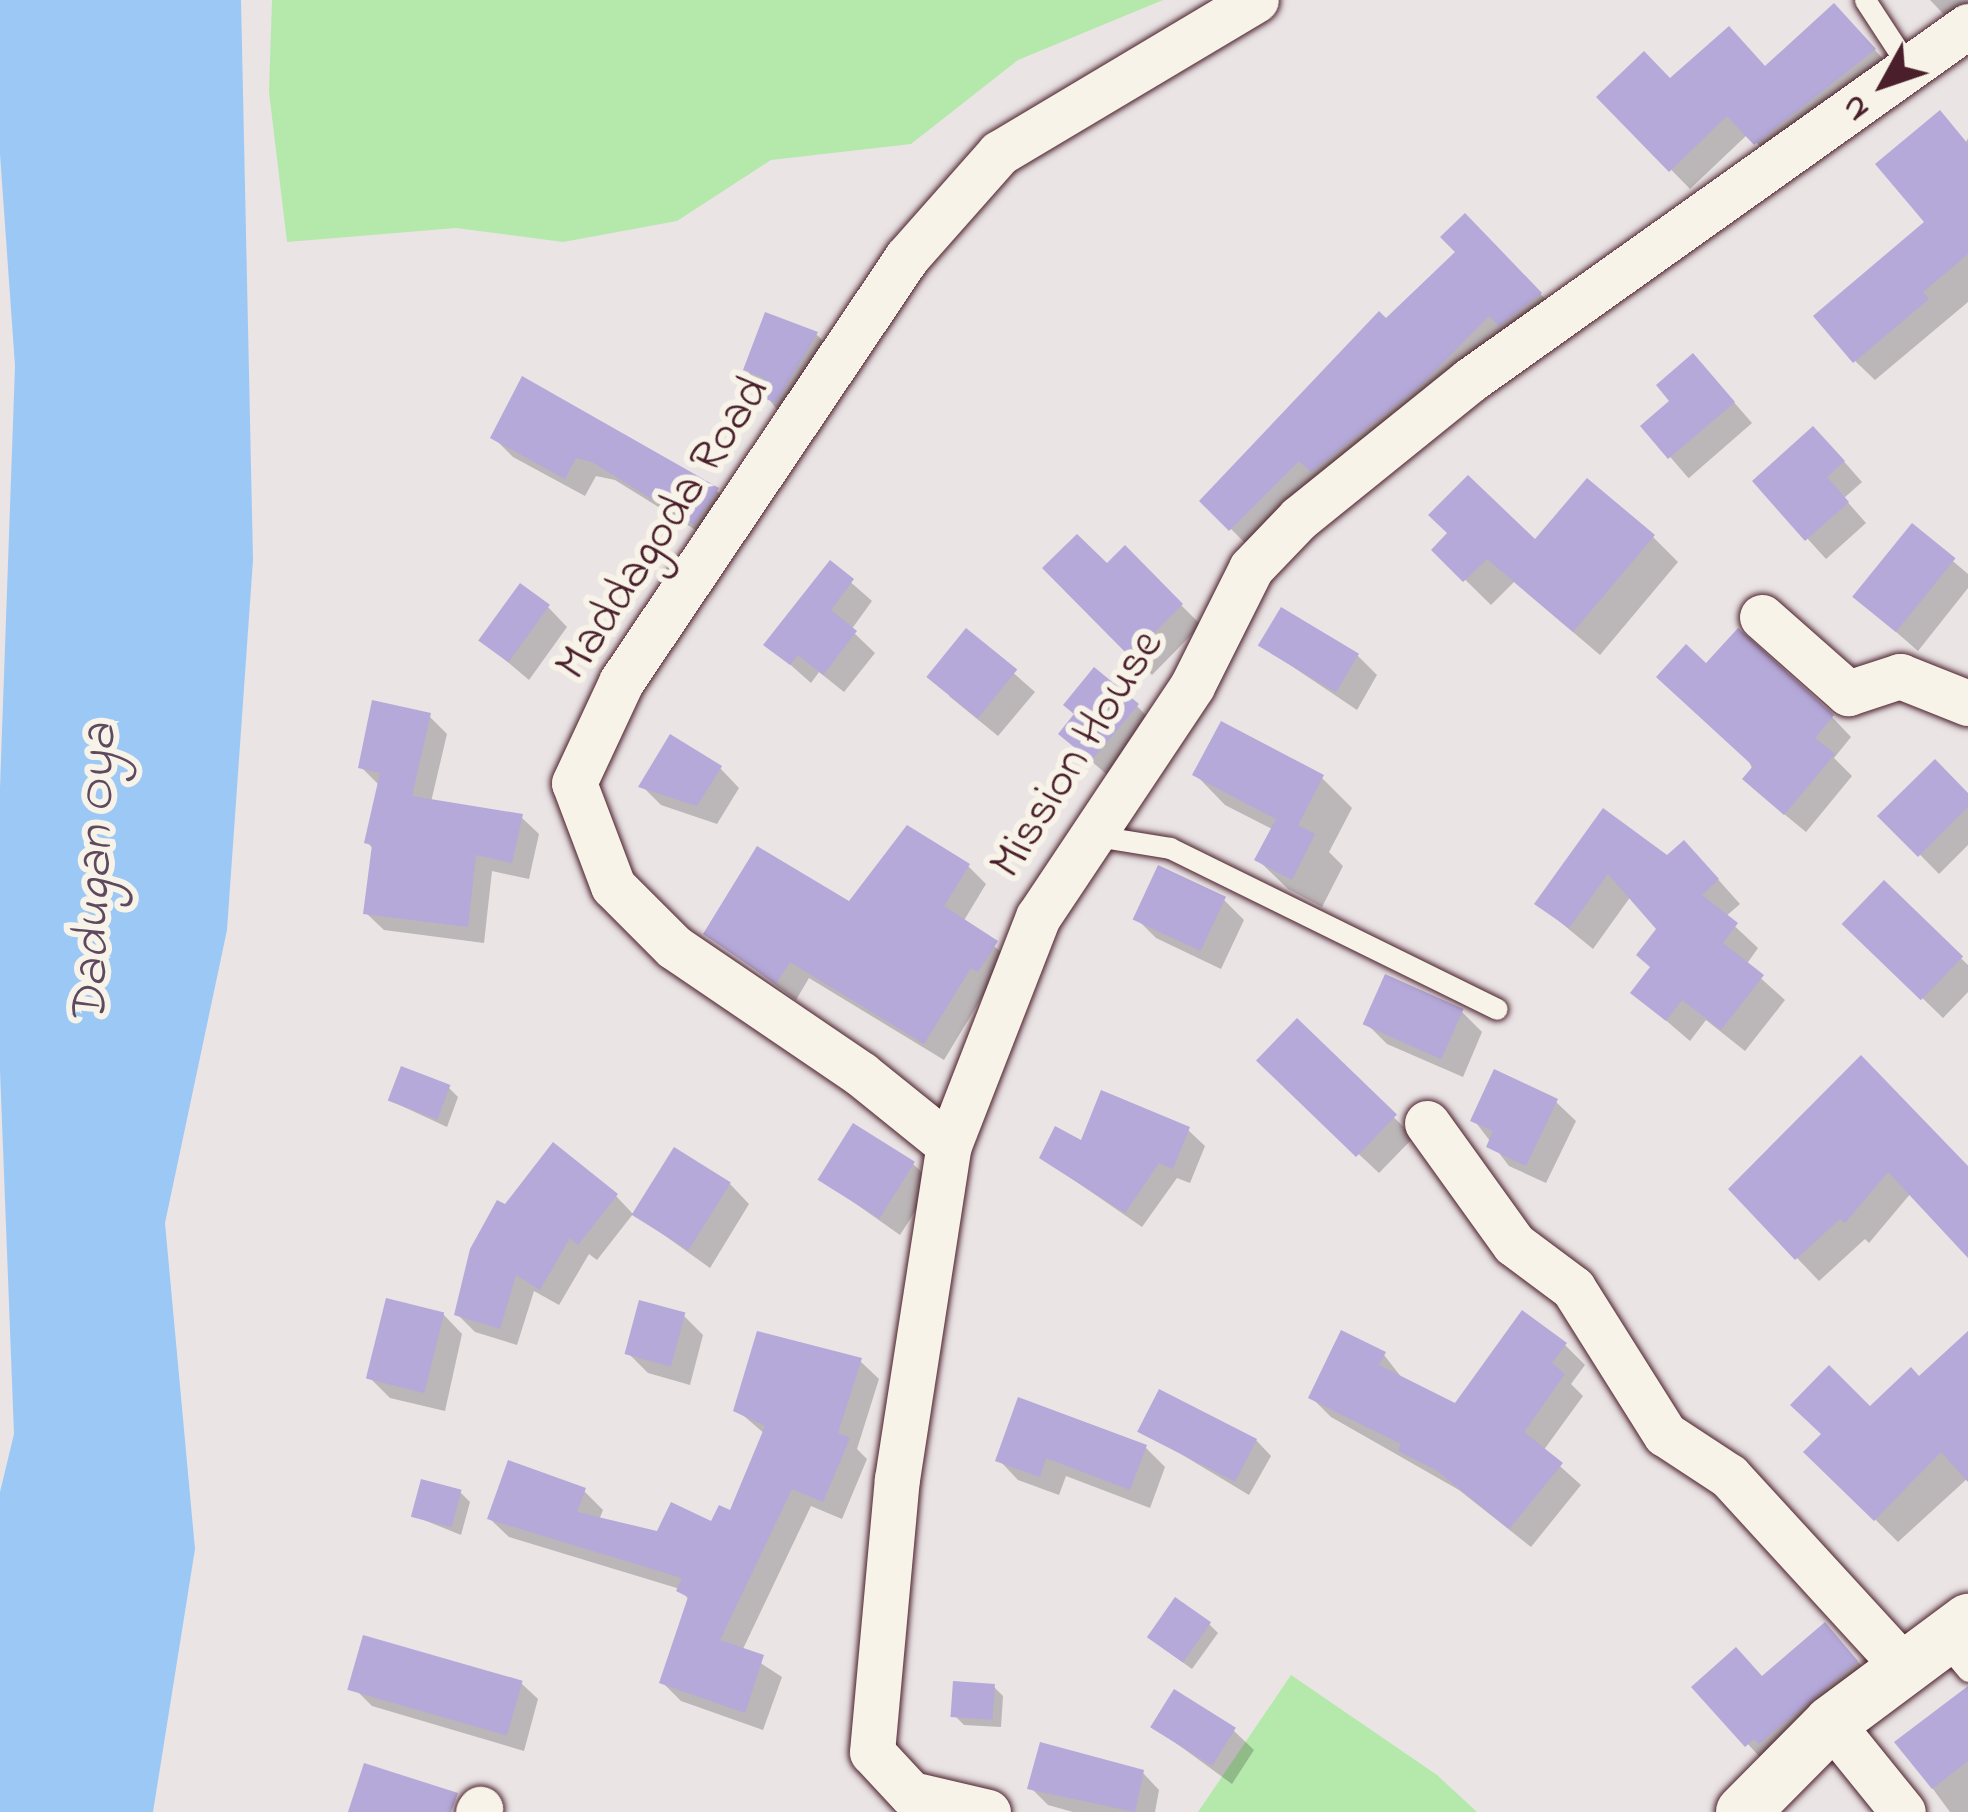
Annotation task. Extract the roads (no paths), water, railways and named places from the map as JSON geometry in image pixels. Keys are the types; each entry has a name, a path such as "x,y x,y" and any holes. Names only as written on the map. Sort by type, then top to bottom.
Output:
{"street":[{"name":"Maddagoda Road","path":"949,1145 861,1073 674,947 613,886 574,783 621,682 908,256 999,153 1256,0"},
{"name":"Mission House","path":"988,1812 911,1795 872,1752 897,1479 949,1145 1038,917 1192,686 1251,568 1299,518 1470,380 1912,73 1968,26"},
{"path":"1762,617 1848,693 1900,676 1968,703"},
{"path":"1427,1123 1514,1244 1573,1288 1665,1434 1729,1476 1945,1650 1831,1724 1743,1812"},
{"path":"1831,1724 1903,1812"}],"lane":[{"path":"1864,0 1912,73"},
{"path":"1090,835 1170,848 1497,1009"}],"water":[{"name":"Dadugan Oya","path":"0,0 241,0 253,560 227,930 165,1223 195,1549 153,1812 0,1812 0,1492 14,1434 0,1070 0,788 15,366 0,154"}]}
